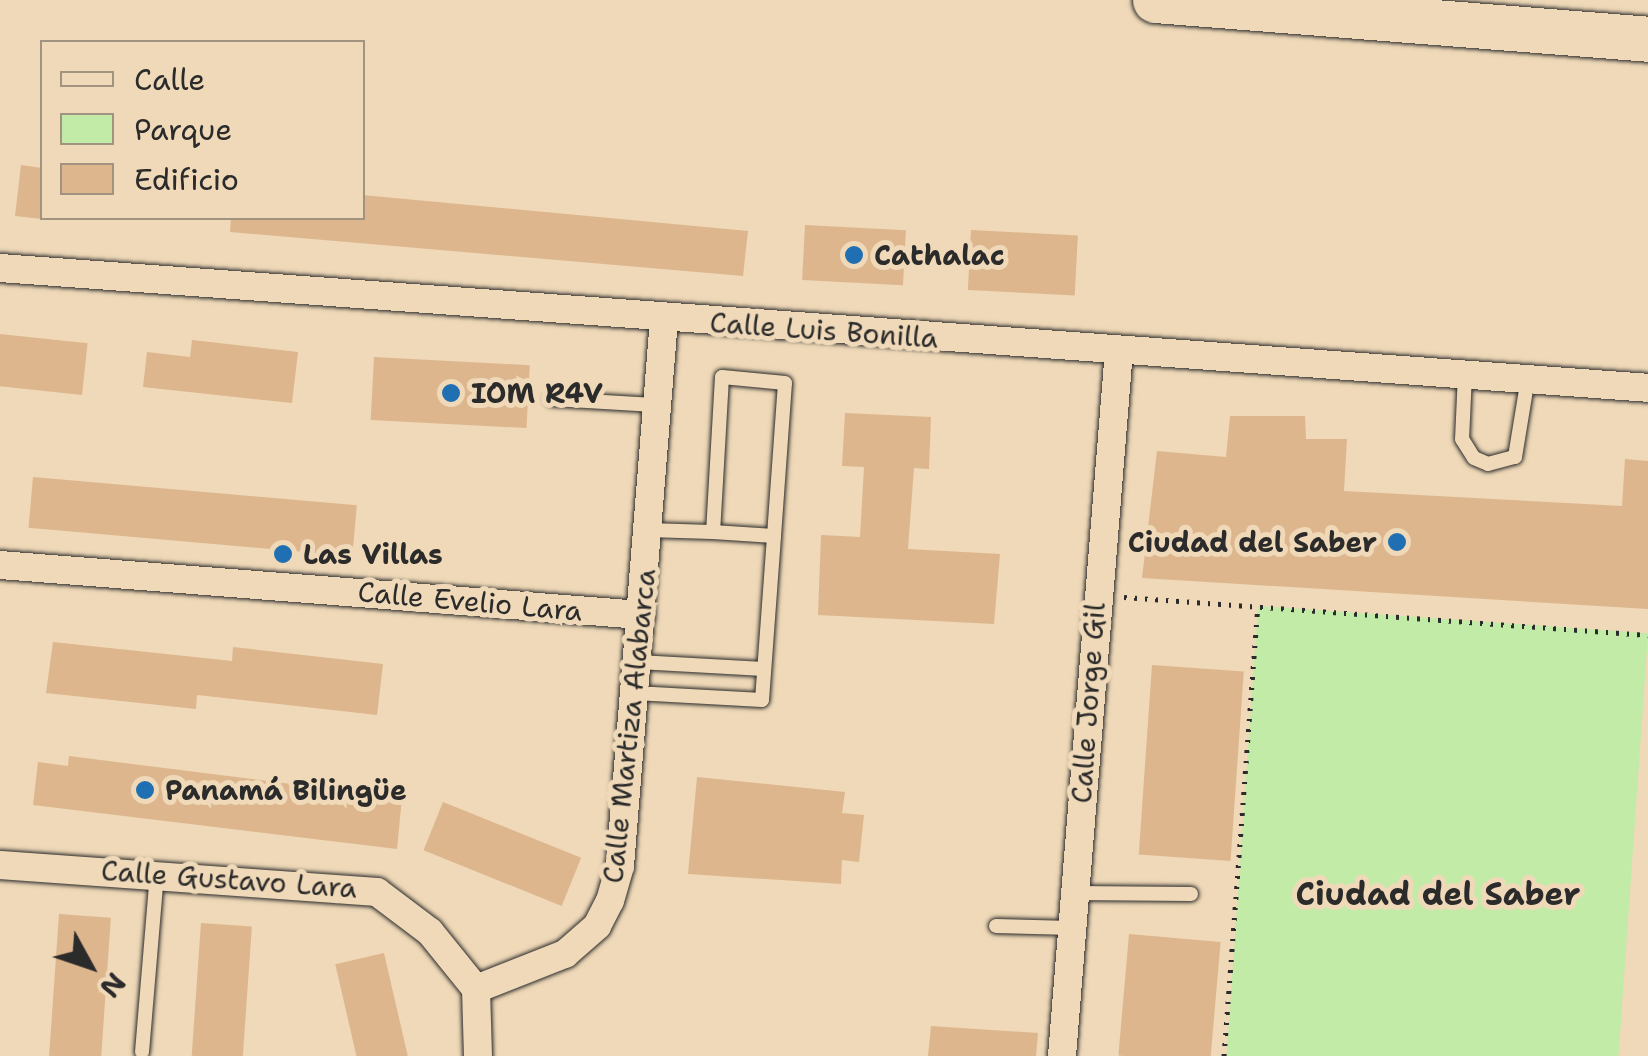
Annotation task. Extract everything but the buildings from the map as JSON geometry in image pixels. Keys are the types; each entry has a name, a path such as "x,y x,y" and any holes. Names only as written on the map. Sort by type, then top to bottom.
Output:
{"main road":[{"path":"1154,0 1648,39"},
{"path":"1590,37 1648,50"}],"street":[{"name":"Calle Luis Bonilla","path":"0,268 1648,388"},
{"name":"Calle Martiza Alabarca","path":"476,989 565,954 597,926 610,901 620,866 664,318"},
{"name":"Calle Jorge Gil","path":"1062,1056 1096,596 1119,350"},
{"name":"Calle Evelio Lara","path":"0,565 641,616"},
{"name":"Calle Gustavo Lara","path":"0,865 157,872 377,892 430,932 476,989"},
{"path":"476,989 478,1056"}],"lane":[{"path":"1465,373 1462,439 1466,450 1488,464 1515,457 1528,378"},
{"path":"635,693 762,700 785,383 722,377 713,532"},
{"path":"552,398 656,405"},
{"path":"647,530 774,536"},
{"path":"638,662 764,669"},
{"path":"142,1052 157,872"},
{"path":"1074,893 1191,894"},
{"path":"996,926 1072,928"}],"path":[{"path":"1096,596 1648,635"},
{"path":"1224,1056 1258,606"}],"green space":[{"path":"1258,606 1648,633 1618,1056 1227,1056"}],"place":[{"name":"Cathalac","path":"854,255"},
{"name":"IOM R4V","path":"451,393"},
{"name":"Ciudad del Saber","path":"1397,542"},
{"name":"Las Villas","path":"283,554"},
{"name":"Panamá Bilingüe","path":"145,790"}],"district":[{"name":"Ciudad del Saber","path":"1438,894"}]}
